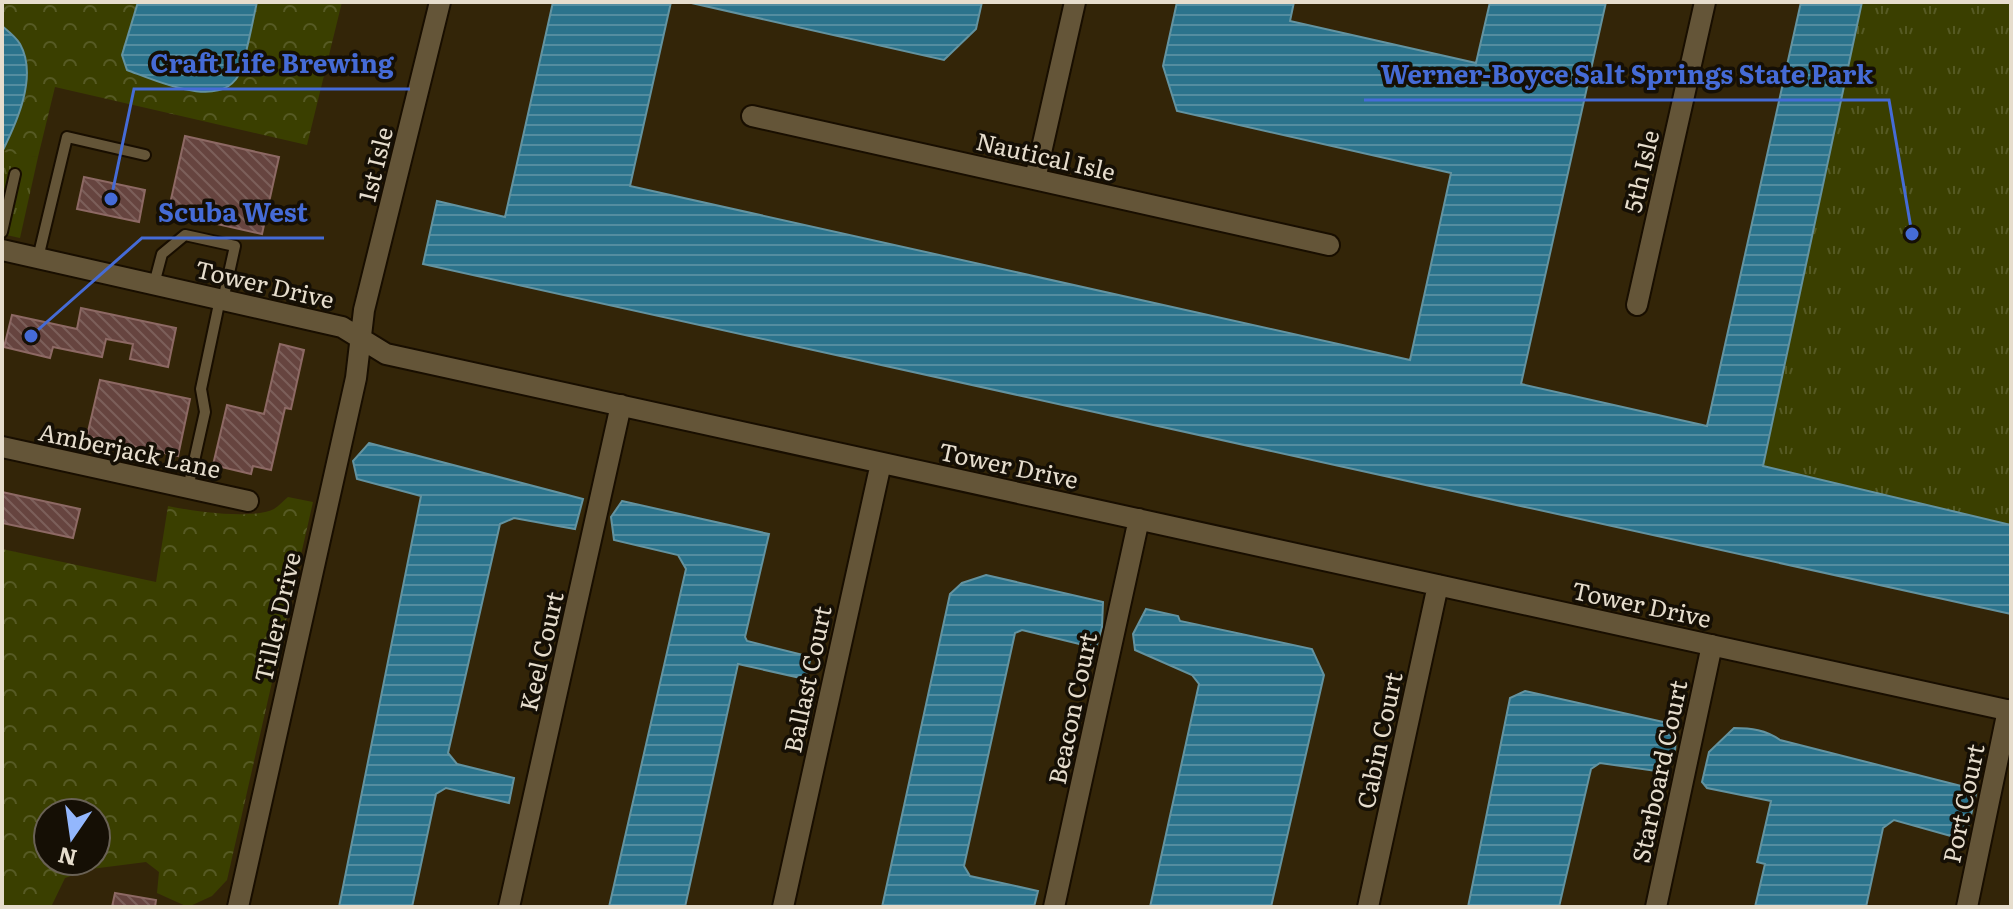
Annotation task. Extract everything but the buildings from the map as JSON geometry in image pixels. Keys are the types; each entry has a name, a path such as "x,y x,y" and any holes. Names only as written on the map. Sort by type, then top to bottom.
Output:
{"street":[{"name":"1st Isle","path":"361,338 364,310 440,2"},
{"path":"1035,179 1075,2"},
{"name":"5th Isle","path":"1637,305 1705,2"},
{"name":"Nautical Isle","path":"752,116 1329,245"},
{"name":"Tower Drive","path":"2,250 342,327 386,354 2009,711"},
{"name":"Tiller Drive","path":"238,907 356,378 361,338"},
{"name":"Keel Court","path":"509,907 621,405"},
{"name":"Amberjack Lane","path":"2,447 248,501"},
{"name":"Ballast Court","path":"783,907 881,463"},
{"name":"Beacon Court","path":"1054,907 1139,519"},
{"name":"Cabin Court","path":"1368,907 1438,585"},
{"name":"Starboard Court","path":"1656,907 1712,645"},
{"name":"Port Court","path":"1967,907 2009,711"}],"lane":[{"path":"38,258 67,137 145,155"},
{"path":"2,232 15,174"},
{"path":"154,284 162,254 185,235 235,246 201,389 205,412 188,488"}],"green space":[{"path":"2,2 342,2 307,145 55,87 38,157 3,152 21,105 19,41 2,26"},
{"path":"1862,2 2011,2 2011,525 1763,467"},
{"path":"2,152 38,157 20,238 2,234"},
{"path":"288,497 313,502 227,880 212,896 188,907 157,893 159,872 146,862 112,866 112,797 32,797 32,877 68,877 51,907 2,907 2,549 156,582 168,506 237,514 274,509"}],"water":[{"path":"138,2 257,2 241,70 233,83 221,90 189,90 127,70 122,55"},
{"path":"553,2 671,2 630,186 1410,360 1451,173 1177,111 1163,66 1177,2 1294,2 1290,21 1476,63 1490,2 1606,2 1521,384 1707,426 1801,2 1862,2 1763,466 2011,525 2011,614 423,264 437,201 505,217"},
{"path":"687,2 982,2 976,29 944,60"},
{"path":"2,26 20,44 27,70 19,113 2,152"},
{"path":"369,443 583,499 575,529 514,518 500,524 448,753 457,764 514,778 509,803 446,788 436,794 412,907 339,907 421,496 357,479 353,461"},
{"path":"622,501 769,534 745,637 747,641 811,657 805,679 738,664 685,907 609,907 686,569 678,555 614,540 611,517"},
{"path":"986,575 1103,602 1102,627 1096,648 1022,630 1015,633 964,866 970,876 1038,891 1034,907 882,907 950,594 962,583"},
{"path":"1146,609 1178,616 1180,621 1312,649 1324,675 1271,907 1150,907 1199,684 1192,675 1135,650 1133,634"},
{"path":"1525,691 1677,725 1675,751 1663,772 1600,763 1591,769 1559,907 1468,907 1510,698"},
{"path":"1734,728 1758,730 1780,740 1977,790 1965,840 1894,820 1883,828 1866,907 1755,907 1765,864 1757,862 1771,801 1707,788 1702,782 1709,752"}],"place":[{"name":"Craft Life Brewing","path":"111,199"},
{"name":"Werner-Boyce Salt Springs State Park","path":"1912,234"},
{"name":"Scuba West","path":"31,336"}]}
